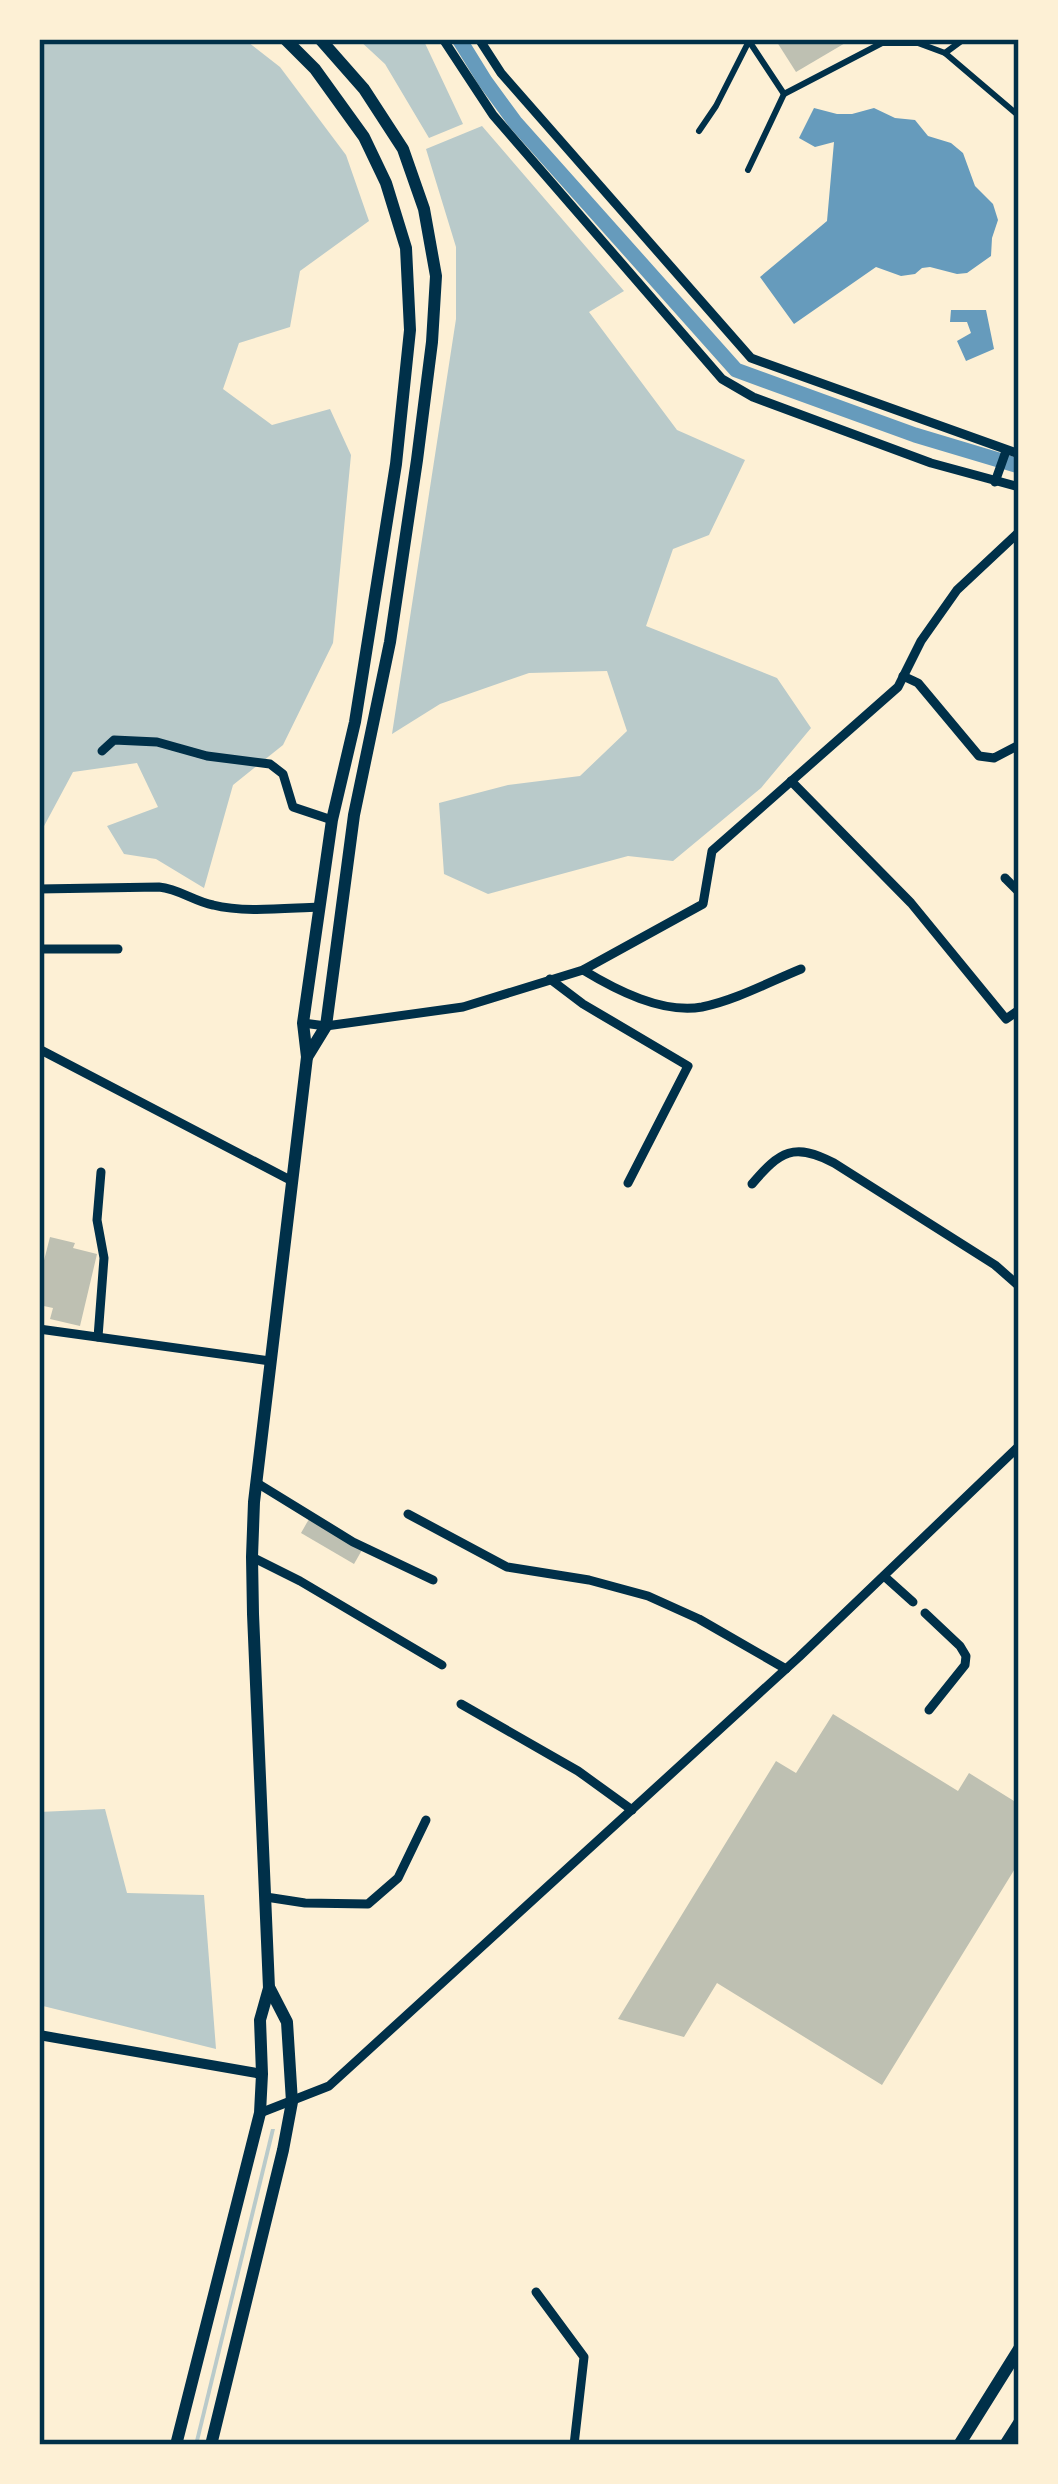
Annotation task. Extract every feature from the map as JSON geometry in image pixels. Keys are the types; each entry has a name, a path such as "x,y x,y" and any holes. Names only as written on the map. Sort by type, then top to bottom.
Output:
{"main road":[{"path":"176,2445 260,2113 260,2020 269,1988 252,1557 257,1483 307,1057 303,1023 332,820 355,722 396,464 410,330 406,248 386,183 364,137 315,69 285,39"},
{"path":"307,1057 326,1026 353,815 390,642 411,506 436,276 424,209 403,149 364,89 320,39"},
{"path":"211,2445 292,2102 286,2022 269,1988"},
{"path":"959,2445 1019,2349"},
{"path":"1005,2445 1019,2423"}],"street":[{"path":"443,39 493,115 722,379 753,397 931,463 1019,487"},
{"path":"479,39 501,73 751,358 1019,454"},
{"path":"945,53 964,39"},
{"path":"699,131 749,41 784,94"},
{"path":"748,170 784,94 882,43 917,43 945,53 1019,116"},
{"path":"995,482 1006,451"},
{"path":"303,1023 326,1026 463,1007 584,970 704,904 712,850 898,687 921,641 957,590 1019,532"},
{"path":"903,676 918,683 979,756 994,758 1017,749"},
{"path":"102,751 114,740 140,740 270,764 283,774 293,807 332,820"},
{"path":"791,781 910,903 1006,1019 1019,1010"},
{"path":"1005,878 1019,892"},
{"path":"39,889 159,887 226,908 320,907"},
{"path":"39,949 118,949"},
{"path":"584,970 644,999 685,1008 720,1002 801,969"},
{"path":"550,979 688,1066 628,1183"},
{"path":"39,1049 292,1181"},
{"path":"752,1184 784,1154 812,1153 994,1265 1019,1286"},
{"path":"98,1337 104,1258 97,1220 100,1172"},
{"path":"39,1329 270,1361"},
{"path":"260,2113 329,2086 786,1669 1019,1446"},
{"path":"257,1483 353,1542 433,1580"},
{"path":"408,1514 507,1567 589,1580 648,1596 786,1669"},
{"path":"252,1557 442,1665"},
{"path":"884,1576 913,1602"},
{"path":"925,1613 966,1656 928,1710"},
{"path":"460,1704 560,1759 632,1810"},
{"path":"266,1897 368,1904 398,1878 426,1820"},
{"path":"39,2035 262,2074"},
{"path":"536,2291 584,2356 574,2445"}],"shaded area":[{"path":"39,39 244,39 280,67 346,155 369,221 300,271 290,327 239,343 223,389 272,425 330,409 351,455 333,643 283,745 233,785 204,888 156,859 124,854 107,826 158,807 137,763 73,772 43,828 39,824"},
{"path":"358,39 423,39 463,124 429,138 385,64"},
{"path":"482,126 624,291 589,312 677,430 745,460 709,535 673,549 646,626 777,678 811,728 761,788 673,861 628,856 488,894 444,874 439,803 508,785 580,776 627,731 607,671 529,673 440,704 392,734 456,319 456,247 426,149"},
{"path":"105,1809 127,1893 204,1895 216,2049 39,2005 39,1812"},
{"path":"271,2129 275,2129 198,2445 194,2445"}],"water":[{"path":"814,108 852,114 874,108 895,118 915,120 928,136 951,143 963,153 975,186 993,204 998,220 991,256 967,273 957,274 930,267 901,276 876,267 794,324 760,277 827,221 834,142 815,147 799,138"},
{"path":"951,310 986,310 994,349 966,361 957,341 971,333 967,322 950,322"}],"building":[{"path":"775,39 852,39 796,72"},
{"path":"50,1237 97,1254 80,1326 50,1319 53,1308 39,1305 39,1280"},
{"path":"309,1519 362,1550 354,1564 301,1533"},
{"path":"833,1714 958,1791 969,1773 1019,1804 1019,1862 882,2085 717,1983 684,2037 618,2019 776,1761 796,1773"}],"waterway":[{"path":"459,39 515,122 736,370 915,435 1019,466"}]}
